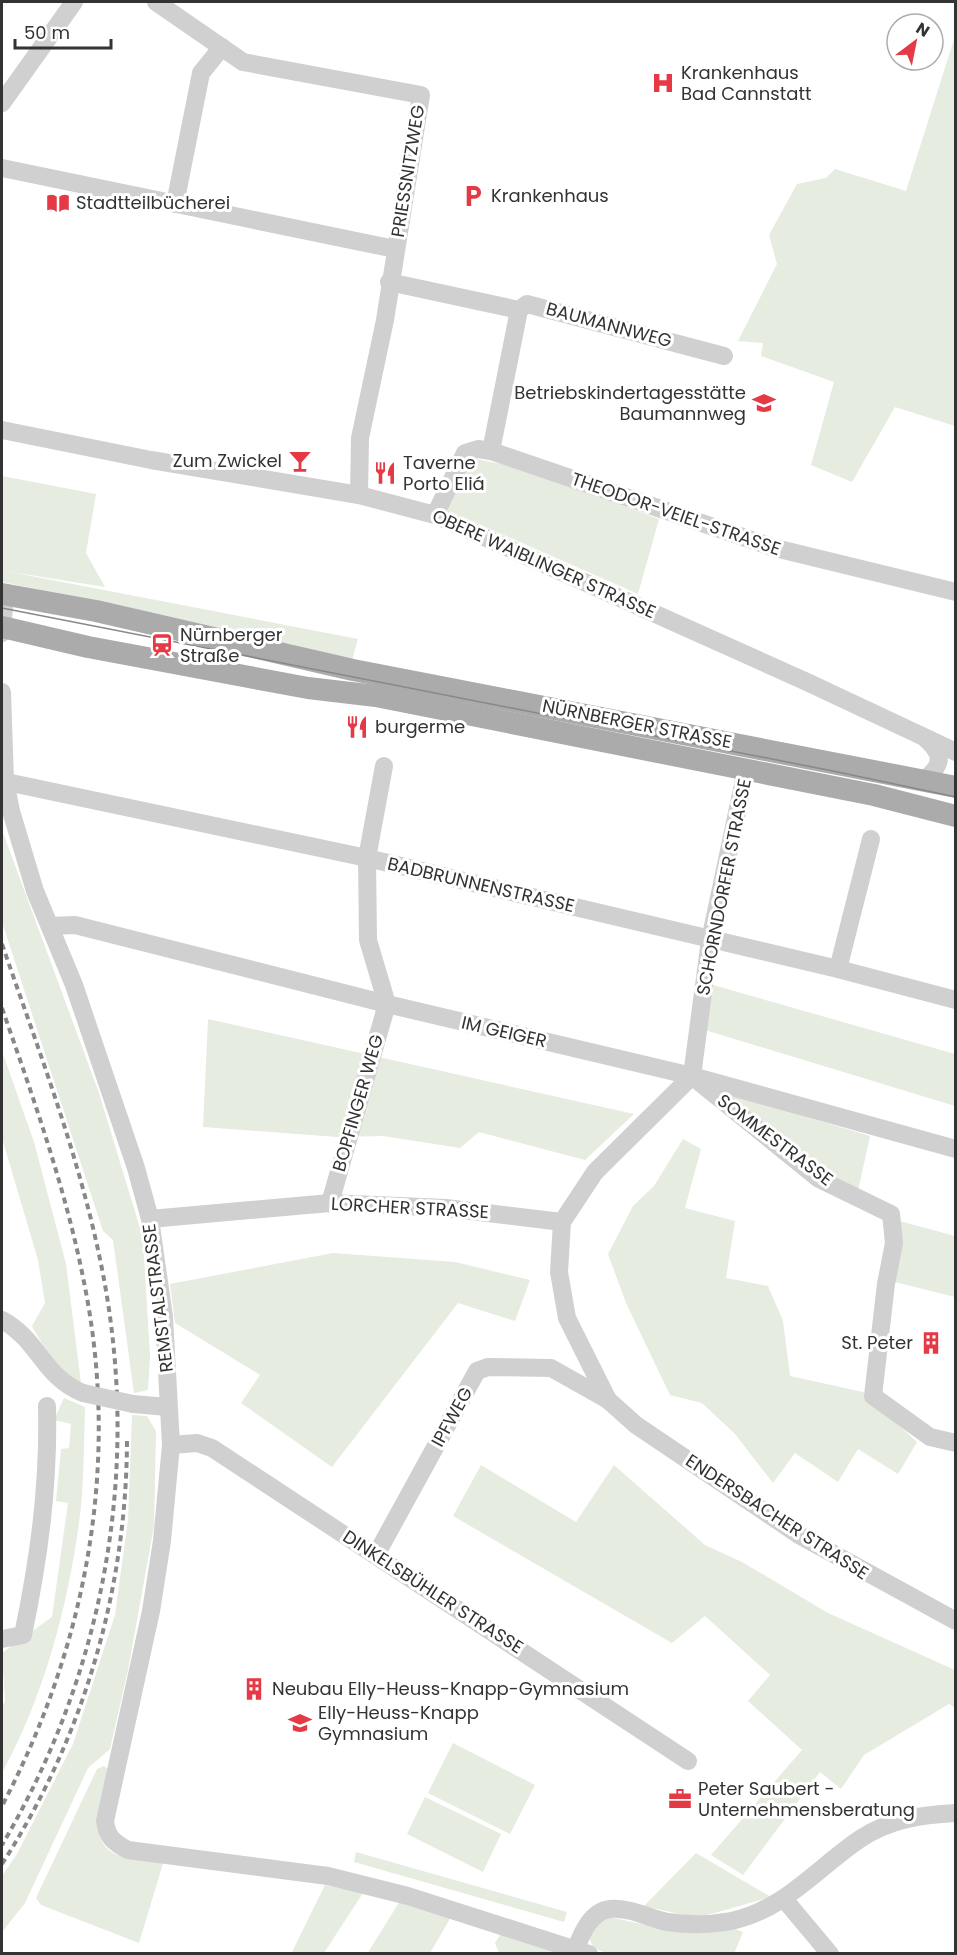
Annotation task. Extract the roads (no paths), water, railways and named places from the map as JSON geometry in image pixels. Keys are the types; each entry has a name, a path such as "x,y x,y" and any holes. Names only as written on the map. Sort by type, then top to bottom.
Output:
{"main road":[{"name":"NÜRNBERGER STRASSE","path":"3,594 96,611 353,670 956,787"},
{"name":"NÜRNBERGER STRASSE","path":"2,627 88,647 308,688 376,696 874,795 956,816"}],"street":[{"path":"2,102 74,2"},
{"name":"PRIESSNITZWEG","path":"156,2 243,62 421,95 389,282 385,320 360,438 359,495"},
{"path":"175,204 201,73 222,47"},
{"path":"2,168 395,249"},
{"name":"BAUMANNWEG","path":"389,282 519,310 527,304 724,356"},
{"path":"491,451 519,310"},
{"name":"OBERE WAIBLINGER STRASSE","path":"2,430 151,460 359,495 435,515 956,752"},
{"name":"THEODOR-VEIEL-STRASSE","path":"435,515 465,453 478,449 491,451 775,548 956,592"},
{"path":"2,633 3,594"},
{"name":"REMSTALSTRASSE","path":"2,692 3,781 21,847 116,1103 150,1219 164,1317 171,1445 162,1541 151,1611 105,1821 110,1838 128,1850 328,1876 408,1896 582,1951"},
{"path":"924,737 935,747 939,756 936,770 924,780"},
{"path":"384,766 367,858 368,940 387,1004"},
{"name":"SCHORNDORFER STRASSE","path":"692,1076 710,939 746,770"},
{"name":"BADBRUNNENSTRASSE","path":"3,781 367,858 838,969 956,1000"},
{"path":"838,969 871,839"},
{"name":"IM GEIGER","path":"50,926 75,925 387,1004 692,1076 956,1149"},
{"name":"BOPFINGER WEG","path":"330,1203 387,1004"},
{"path":"608,1400 567,1318 559,1272 562,1222 595,1172 692,1076"},
{"name":"SOMMESTRASSE","path":"692,1076 819,1179 891,1214 894,1243 886,1284 873,1396 930,1437 956,1443"},
{"name":"LORCHER STRASSE","path":"150,1219 330,1203 436,1208 562,1222"},
{"path":"2,1320 27,1337 60,1382 83,1393 133,1404 168,1407"},
{"name":"IPFWEG","path":"376,1555 477,1371 488,1367 551,1368 608,1400"},
{"name":"ENDERSBACHER STRASSE","path":"608,1400 636,1425 799,1535 956,1621"},
{"path":"2,1639 23,1635 34,1582 43,1528 47,1478 47,1406"},
{"name":"DINKELSBÜHLER STRASSE","path":"171,1445 197,1443 212,1448 688,1761"},
{"path":"582,1951 582,1932 595,1915 609,1909 694,1925 731,1921 784,1899 870,1834 917,1815 956,1813"},
{"path":"784,1899 831,1953"}],"tram line":[{"path":"2,608 956,797"}],"railway":[{"path":"2,944 70,1143 92,1223 113,1339 117,1414 115,1489 106,1564 90,1637 67,1708 38,1778 2,1845"},
{"path":"2,1008 50,1151 80,1261 96,1364 99,1429 96,1495 87,1559 73,1623 54,1685 31,1747 2,1806"},
{"path":"2,1864 31,1815 56,1765 78,1713 95,1660 109,1605 119,1550 125,1494 127,1438"}],"place":[{"name":"Krankenhaus Bad Cannstatt","path":"663,83"},
{"name":"Krankenhaus","path":"473,196"},
{"name":"Stadtteilbücherei","path":"58,203"},
{"name":"Betriebskindertagesstätte Baumannweg","path":"764,403"},
{"name":"Zum Zwickel","path":"300,461"},
{"name":"Taverne Porto Eliá","path":"385,473"},
{"name":"Nürnberger Straße","path":"162,645"},
{"name":"burgerme","path":"357,727"},
{"name":"St. Peter","path":"931,1343"},
{"name":"Neubau Elly-Heuss-Knapp-Gymnasium","path":"254,1689"},
{"name":"Elly-Heuss-Knapp Gymnasium","path":"300,1723"},
{"name":"Peter Saubert - Unternehmensberatung","path":"680,1799"}]}
